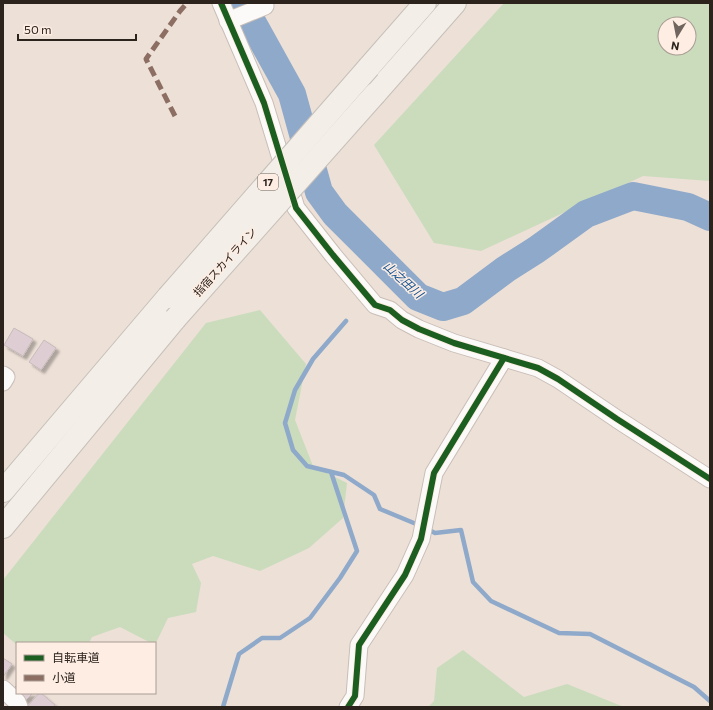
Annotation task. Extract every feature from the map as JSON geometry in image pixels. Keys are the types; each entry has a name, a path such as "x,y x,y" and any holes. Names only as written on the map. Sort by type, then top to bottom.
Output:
{"main road":[{"name":"指宿スカイライン","path":"3,491 168,296 424,3"},
{"name":"指宿スカイライン","path":"3,527 175,319 455,3"}],"street":[{"path":"221,3 264,104 296,208 375,305 390,310 402,320 419,329 454,343 538,368 558,378 617,419 710,479"},
{"path":"228,21 265,6"},
{"path":"348,707 355,696 359,645 405,575 422,539 434,474 504,358"},
{"path":"3,375 6,377 3,382"},
{"path":"3,689 17,702 19,707"}],"green space":[{"path":"504,3 710,3 710,181 643,176 481,251 434,243 374,145"},
{"path":"260,310 306,364 295,420 313,466 347,483 343,518 309,548 260,571 213,556 192,564 201,583 196,612 168,618 156,643 149,642 120,627 92,637 90,642 16,642 16,644 3,633 3,580 206,323"},
{"path":"463,650 524,697 567,684 624,707 428,707 434,701 437,668"}],"building":[{"path":"14,328 33,339 23,356 4,345"},
{"path":"44,340 56,348 41,370 29,362"},
{"path":"3,658 12,664 3,677"},
{"path":"16,686 16,693 12,690"},
{"path":"17,694 32,694 25,701"},
{"path":"38,694 42,694 55,705 54,707 27,707"}],"waterway":[{"name":"山之田川","path":"244,3 251,20 292,94 319,192 335,214 418,297 443,307 463,301 506,269 536,250 586,214 633,196 688,207 710,217"},
{"path":"346,321 313,359 295,390 285,423 293,450 307,466 344,475 374,495 380,509 421,526"},
{"path":"223,707 239,654 262,638 280,638 310,618 340,578 357,551 331,472"},
{"path":"427,529 435,533 461,530 473,582 491,601 559,633 590,634 694,687 710,701"}],"marked path":[{"path":"175,116 146,59 187,3"}],"cycle path":[{"path":"221,3 264,103 296,208 375,305 390,310 402,320 419,329 454,343 538,368 558,379 710,479"},
{"path":"348,707 355,696 359,645 405,575 421,539 434,473 504,358"}]}
